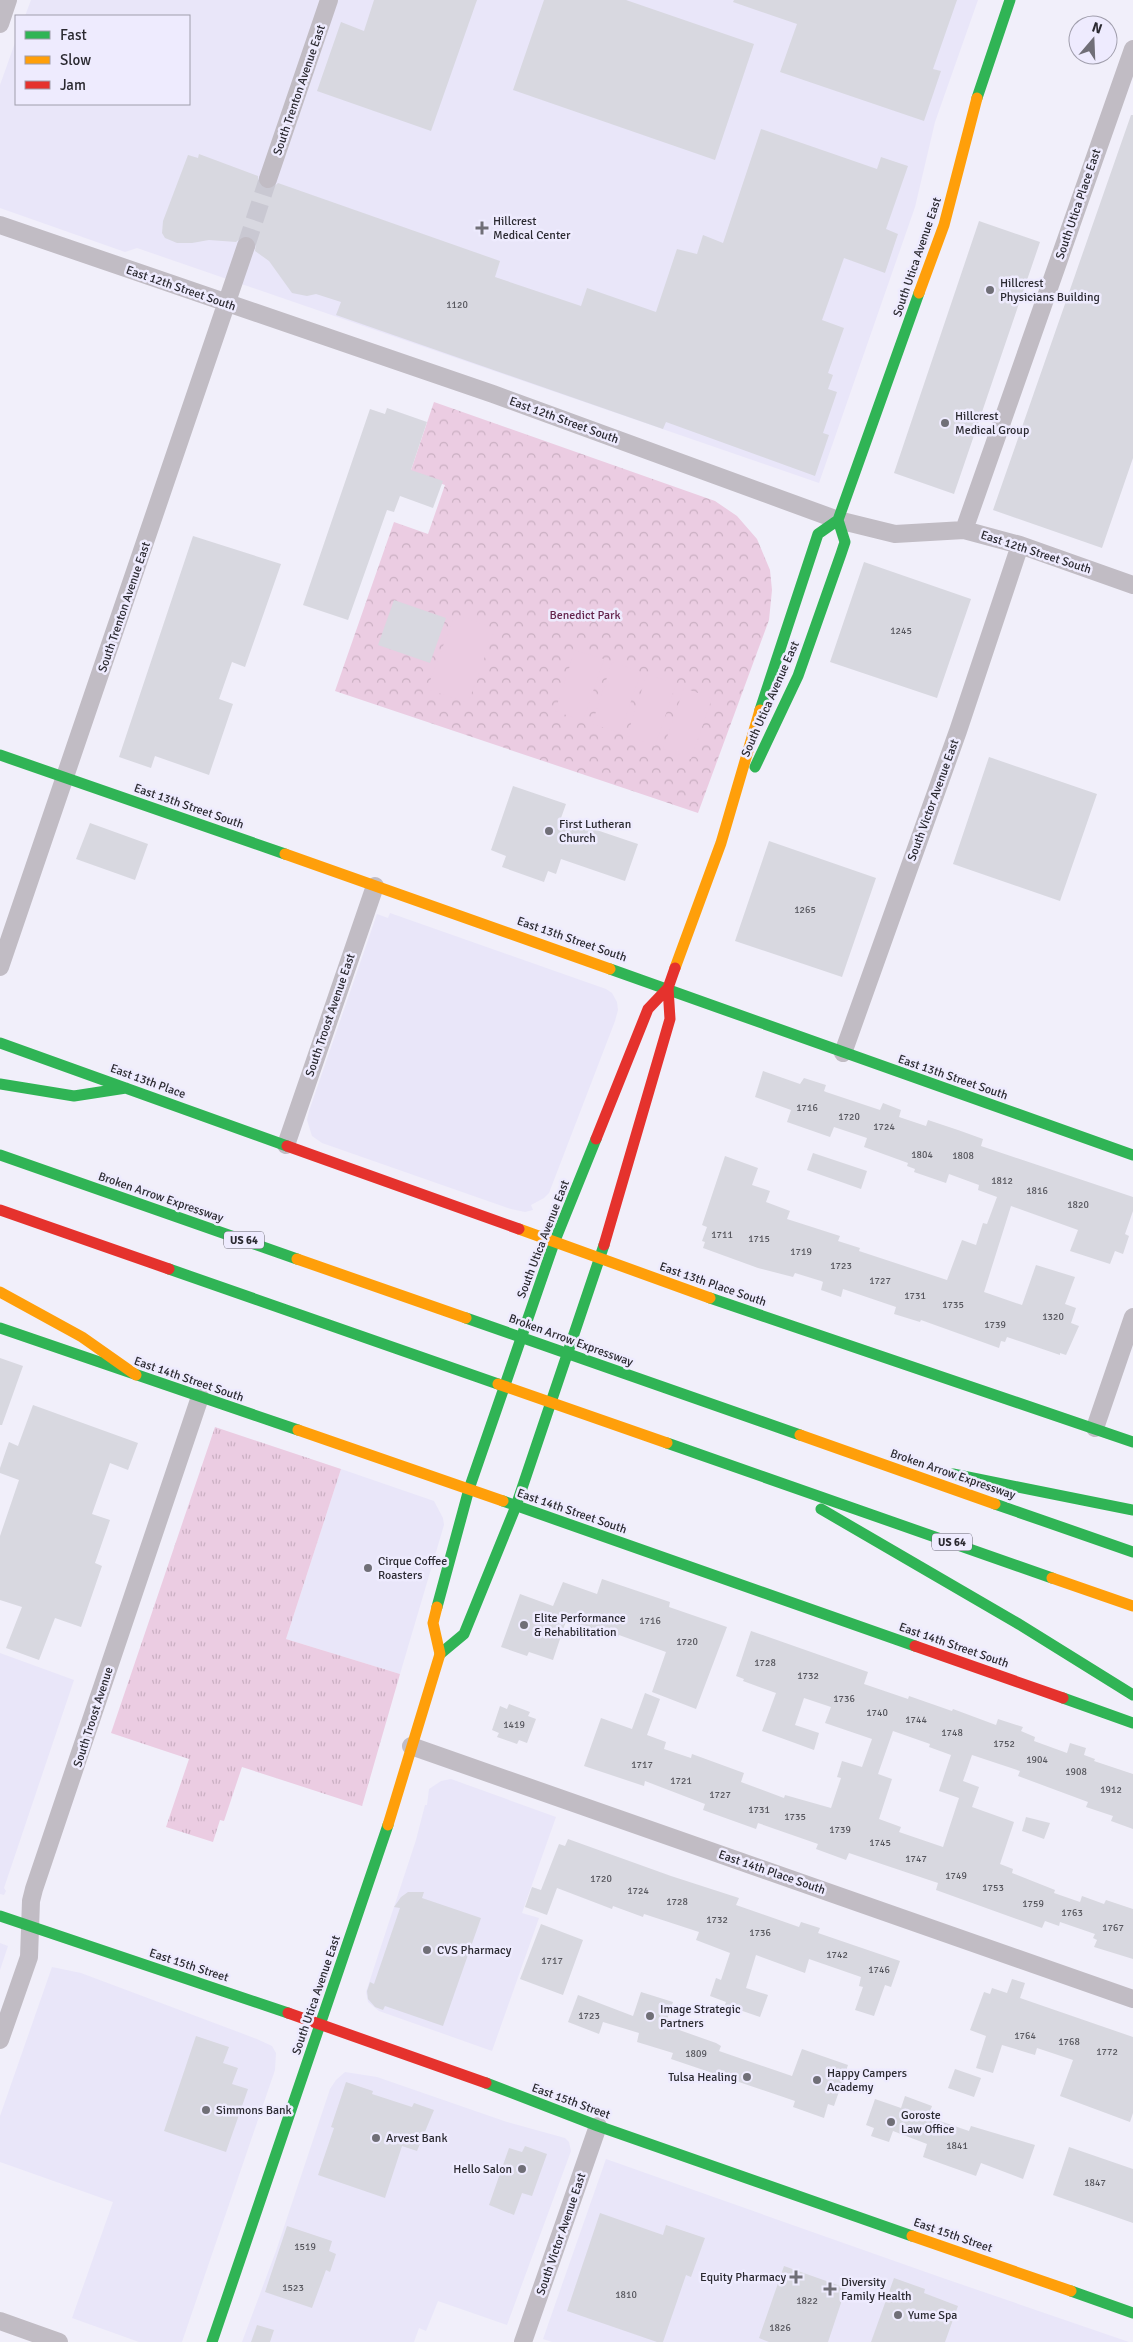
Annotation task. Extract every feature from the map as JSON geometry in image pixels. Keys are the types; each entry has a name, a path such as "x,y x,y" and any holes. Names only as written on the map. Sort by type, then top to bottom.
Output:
{"main road":[{"name":"South Utica Avenue East","path":"212,2342 382,1844 440,1654 433,1623 469,1489 554,1243 648,1009 668,988 726,830 772,667 818,534 838,520 944,225 971,116 1010,0"},
{"name":"South Utica Avenue East","path":"726,830 798,676 845,542 838,520"},
{"name":"East 13th Street South","path":"0,755 668,988 843,1053 1133,1155"},
{"name":"South Utica Avenue East","path":"440,1654 464,1634 516,1506 600,1259 670,1019 668,988"},
{"name":"East 13th Place","path":"0,1043 286,1145"},
{"path":"0,1084 74,1096 126,1088"},
{"name":"East 13th Place South","path":"286,1145 744,1310 1133,1442"},
{"name":"Broken Arrow Expressway","path":"0,1155 1133,1552"},
{"name":"US 64","path":"0,1210 1133,1606"},
{"path":"0,1292 82,1337 136,1375"},
{"name":"East 14th Street South","path":"0,1328 469,1489 1133,1723"},
{"path":"861,1456 1133,1510"},
{"path":"770,1479 948,1585 1057,1646 1133,1695"},
{"name":"East 15th Street","path":"0,1916 320,2025 598,2126 1133,2313"}],"street":[{"path":"0,24 8,0"},
{"name":"South Trenton Avenue East","path":"268,179 329,0"},
{"name":"South Utica Place East","path":"964,530 1133,49"},
{"name":"East 12th Street South","path":"0,225 508,400 838,520 895,534 964,530 1020,545 1133,585"},
{"name":"South Trenton Avenue East","path":"0,967 246,246"},
{"name":"South Victor Avenue East","path":"843,1053 958,731 1020,545"},
{"name":"South Troost Avenue East","path":"286,1145 375,886"},
{"path":"1095,1428 1133,1317"},
{"name":"South Troost Avenue","path":"0,2040 29,1957 29,1926 34,1889 200,1397"},
{"name":"East 14th Place South","path":"411,1746 1133,1999"},
{"name":"South Victor Avenue East","path":"523,2342 598,2126"},
{"path":"0,2321 59,2342"}],"shaded area":[{"name":"Hillcrest Medical Center","path":"31,0 978,0 935,122 915,207 819,483 137,248 125,252 0,208 0,85 15,43 15,105 190,105 190,15 25,15"},
{"path":"390,913 606,989 612,993 617,1002 618,1010 615,1021 549,1193 531,1205 533,1210 525,1212 511,1209 322,1143 312,1136 307,1120 309,1111 377,914 388,918"},
{"path":"341,1469 434,1501 443,1518 444,1525 400,1674 286,1639"},
{"path":"0,1653 74,1680 4,1888 6,1891 4,1895 0,1894"},
{"path":"451,1779 556,1817 522,1913 539,1918 492,2051 379,2011 368,2002 366,1992 416,1840 425,1805 427,1805 429,1789 441,1781"},
{"path":"0,1943 8,1946 0,1970"},
{"path":"52,1967 81,1973 257,2039 272,2046 276,2053 275,2070 182,2342 139,2342 72,2318 113,2202 0,2162 0,2116"},
{"path":"345,2072 377,2077 507,2122 565,2138 569,2142 571,2151 507,2325 438,2301 426,2331 419,2328 414,2342 242,2342 276,2251 330,2089"},
{"path":"606,2159 1129,2342 552,2342 543,2339"}],"green space":[{"name":"Benedict Park","path":"434,402 715,501 737,516 757,539 770,570 772,590 769,620 698,813 335,691 394,522 428,534 445,485 410,473"},
{"path":"455,614 495,629 468,703 427,689"},
{"path":"575,650 604,659 583,721 555,711"},
{"path":"612,662 641,672 620,733 592,724"},
{"path":"647,674 676,684 655,746 627,736"},
{"path":"684,688 712,698 691,759 663,749"},
{"path":"215,1427 341,1469 286,1639 400,1674 362,1806 242,1767 224,1821 220,1820 213,1842 166,1827 189,1759 111,1733"}],"building":[{"path":"374,0 477,0 431,131 317,91 341,22 364,31"},
{"path":"544,0 626,0 754,44 715,160 513,90"},
{"path":"734,0 957,0 933,69 941,71 924,121 780,72 797,24 733,2"},
{"path":"1131,115 1133,115 1133,458 1102,548 993,510"},
{"path":"761,129 877,169 881,157 908,166 886,229 898,234 885,273 844,258 822,320 844,328 828,373 833,375 828,389 837,392 823,433 829,435 815,476 666,422 663,429 336,315 341,302 316,294 307,296 292,293 269,261 255,251 256,243 250,236 243,236 236,242 209,240 177,243 165,238 162,233 163,221 188,155 198,158 199,154 258,176 258,182 264,189 271,189 278,183 500,261 495,277 581,306 587,288 656,312 677,249 697,254 703,235 723,243"},
{"path":"979,221 1040,242 954,494 894,473"},
{"path":"387,408 427,422 411,470 443,481 433,508 400,496 394,512 387,510 348,620 303,605 370,409 385,414"},
{"path":"193,536 281,564 245,667 232,662 219,699 233,704 209,775 155,756 151,768 119,757"},
{"path":"864,562 971,599 937,698 830,662"},
{"path":"394,600 446,618 430,663 378,645"},
{"path":"989,757 1097,794 1060,901 953,864"},
{"name":"First Lutheran Church","path":"513,786 566,804 561,818 638,844 625,881 561,859 556,874 548,871 544,882 502,867 506,856 491,850"},
{"path":"90,823 148,844 135,880 76,859"},
{"path":"769,841 876,878 842,977 735,941"},
{"path":"763,1071 800,1084 804,1078 826,1085 824,1091 826,1092 880,1110 883,1103 901,1110 899,1117 926,1126 928,1120 958,1130 983,1139 981,1146 1133,1197 1133,1211 1125,1234 1129,1236 1123,1254 1115,1251 1110,1264 1070,1251 1078,1230 1011,1206 984,1292 1022,1305 1036,1265 1075,1277 1065,1304 1076,1308 1071,1323 1079,1326 1066,1355 1060,1353 1060,1355 1007,1337 1005,1342 1001,1341 999,1348 921,1320 920,1322 894,1314 896,1307 843,1289 841,1297 821,1290 823,1282 821,1281 795,1273 793,1277 758,1268 703,1248 705,1242 702,1241 707,1227 702,1225 725,1156 758,1168 752,1185 770,1191 766,1202 790,1211 787,1219 840,1236 838,1241 860,1248 859,1251 947,1280 962,1240 976,1245 983,1223 987,1224 997,1197 978,1190 979,1185 949,1174 946,1183 914,1172 915,1169 907,1166 908,1163 864,1147 867,1138 834,1127 830,1137 787,1122 791,1110 755,1097"},
{"path":"813,1153 867,1171 861,1189 807,1170"},
{"path":"0,1358 23,1366 2,1425 0,1425"},
{"path":"33,1405 138,1443 128,1470 110,1463 92,1514 110,1520 95,1563 102,1566 81,1627 55,1618 39,1660 6,1648 22,1607 0,1600 0,1536 19,1480 0,1473 0,1468 9,1442 18,1446"},
{"path":"602,1579 670,1602 669,1607 727,1627 696,1709 652,1692 666,1652 619,1635 618,1637 566,1621 553,1660 529,1652 527,1656 501,1647 520,1594 553,1606 563,1582 597,1594"},
{"path":"751,1631 868,1672 864,1684 908,1699 909,1696 952,1711 953,1709 996,1725 998,1719 1023,1727 1021,1731 1035,1737 1034,1741 1067,1753 1070,1743 1086,1748 1084,1755 1095,1759 1094,1761 1133,1774 1133,1829 1111,1821 1113,1816 1086,1807 1088,1802 1018,1776 1020,1771 972,1755 963,1781 979,1787 972,1807 1014,1822 1000,1864 1013,1869 1012,1873 1055,1890 1054,1893 1080,1902 1082,1896 1104,1904 1106,1900 1133,1909 1133,1959 1094,1947 1097,1940 1093,1938 1095,1934 1060,1922 1059,1926 1045,1921 1042,1928 936,1890 938,1883 849,1853 846,1860 816,1849 818,1844 758,1823 756,1829 703,1810 705,1804 645,1781 644,1786 584,1766 601,1718 632,1729 645,1693 660,1699 647,1735 666,1742 664,1749 691,1758 692,1754 744,1773 741,1782 784,1798 785,1795 831,1808 841,1778 837,1777 842,1761 862,1767 872,1739 825,1723 831,1707 804,1698 795,1725 819,1733 814,1750 762,1731 776,1693 743,1681 744,1679 736,1676","holes":["893,1731 930,1744 929,1747 951,1755 939,1791 959,1798 943,1847 899,1832 901,1827 879,1819 892,1779 878,1774"]},
{"path":"509,1704 530,1712 528,1716 536,1719 527,1743 519,1740 517,1744 497,1737 499,1733 492,1730 500,1706 507,1709"},
{"path":"1026,1817 1050,1823 1044,1839 1022,1831"},
{"path":"568,1839 739,1898 736,1905 799,1927 801,1922 820,1928 818,1933 900,1961 891,1987 885,1985 874,2016 855,2010 863,1987 859,1986 861,1977 809,1959 805,1973 756,1955 746,1988 768,1995 760,2017 725,2005 726,2002 710,1996 716,1978 721,1980 730,1953 696,1940 699,1932 644,1914 643,1917 613,1906 612,1909 557,1888 547,1915 525,1907 532,1887 541,1890 559,1844 565,1846"},
{"name":"CVS Pharmacy","path":"408,1892 424,1892 422,1898 481,1918 443,2026 385,2006 383,2010 375,2007 368,1999 367,1991 370,1982 374,1984 400,1908 394,1907 401,1897"},
{"path":"541,1924 583,1940 563,1995 520,1979"},
{"path":"1012,1979 1025,1983 1020,1998 1133,2037 1133,2113 1130,2122 1060,2096 1073,2060 1037,2048 1035,2055 1002,2045 993,2073 976,2068 986,2036 970,2030 984,1992 990,1994 992,1988 1007,1993"},
{"path":"641,1992 673,2002 665,2025 716,2043 721,2046 719,2051 792,2076 802,2049 848,2065 834,2106 828,2104 824,2118 793,2107 795,2101 671,2059 673,2053 637,2042 639,2033 603,2022 599,2034 568,2022 578,1995 633,2016"},
{"name":"Simmons Bank","path":"196,2036 229,2047 223,2063 238,2068 232,2084 248,2089 226,2152 164,2131"},
{"path":"955,2069 981,2078 974,2097 948,2088"},
{"name":"Arvest Bank","path":"346,2082 373,2091 372,2094 412,2107 414,2103 434,2110 417,2151 402,2146 385,2198 318,2175 334,2128 331,2127"},
{"path":"905,2096 932,2106 928,2117 969,2131 971,2126 1035,2145 1023,2179 981,2163 976,2176 923,2157 927,2144 893,2131 889,2142 871,2136 874,2128 866,2125 875,2099 901,2108"},
{"name":"Hello Salon","path":"525,2146 547,2154 532,2196 522,2193 514,2215 489,2205 509,2148 522,2152"},
{"path":"1069,2147 1133,2169 1133,2223 1053,2195"},
{"path":"600,2213 663,2235 666,2225 705,2238 691,2277 686,2275 663,2342 657,2342 567,2311"},
{"path":"287,2226 332,2241 329,2251 336,2254 330,2272 326,2270 312,2308 265,2292"},
{"path":"784,2266 846,2288 828,2342 769,2342 759,2338"},
{"path":"894,2278 925,2289 924,2293 958,2306 945,2342 871,2342"},
{"path":"257,2325 274,2330 270,2342 251,2342"}],"tunnel":[{"path":"246,246 268,179"}],"traffic: fast":[{"path":"977,98 1010,0"},
{"path":"760,710 818,534 838,520 919,293"},
{"path":"755,767 798,676 841,554 845,542 838,520"},
{"path":"0,755 285,854"},
{"path":"610,969 1133,1155"},
{"path":"0,1043 287,1146"},
{"path":"0,1084 74,1096 126,1088"},
{"path":"437,1607 469,1489 554,1243 596,1139"},
{"path":"0,1155 297,1259"},
{"path":"440,1654 464,1634 516,1506 604,1245"},
{"path":"169,1269 498,1384"},
{"path":"710,1298 1133,1442"},
{"path":"466,1318 800,1435"},
{"path":"0,1328 298,1430"},
{"path":"667,1443 1052,1578"},
{"path":"953,1474 1133,1510"},
{"path":"503,1501 915,1646"},
{"path":"995,1504 1133,1552"},
{"path":"821,1509 1017,1623 1133,1695"},
{"path":"1063,1698 1133,1723"},
{"path":"212,2342 388,1825"},
{"path":"0,1916 288,2013"},
{"path":"486,2083 598,2126 912,2236"},
{"path":"1071,2291 1133,2313"}],"traffic: slow":[{"path":"919,293 944,225 977,98"},
{"path":"675,968 721,843 760,710"},
{"path":"285,854 610,969"},
{"path":"519,1229 710,1298"},
{"path":"297,1259 466,1318"},
{"path":"0,1292 82,1337 136,1375"},
{"path":"498,1384 667,1443"},
{"path":"298,1430 503,1501"},
{"path":"800,1435 995,1504"},
{"path":"1052,1578 1133,1606"},
{"path":"388,1825 440,1654 433,1623 437,1607"},
{"path":"912,2236 1071,2291"}],"traffic: jam":[{"path":"596,1139 648,1009 668,988 675,968"},
{"path":"604,1245 670,1019 668,988"},
{"path":"287,1146 519,1229"},
{"path":"0,1210 169,1269"},
{"path":"915,1646 1063,1698"},
{"path":"288,2013 486,2083"}],"place":[{"name":"Hillcrest Medical Center","path":"482,228"},
{"name":"Hillcrest Physicians Building","path":"990,290"},
{"name":"Hillcrest Medical Group","path":"945,423"},
{"name":"First Lutheran Church","path":"549,831"},
{"name":"Cirque Coffee Roasters","path":"368,1568"},
{"name":"Elite Performance & Rehabilitation","path":"524,1625"},
{"name":"CVS Pharmacy","path":"427,1950"},
{"name":"Image Strategic Partners","path":"650,2016"},
{"name":"Tulsa Healing","path":"747,2077"},
{"name":"Happy Campers Academy","path":"817,2080"},
{"name":"Simmons Bank","path":"206,2110"},
{"name":"Goroste Law Office","path":"891,2122"},
{"name":"Arvest Bank","path":"376,2138"},
{"name":"Hello Salon","path":"522,2169"},
{"name":"Equity Pharmacy","path":"796,2277"},
{"name":"Diversity Family Health","path":"830,2289"},
{"name":"Yume Spa","path":"898,2315"}]}
